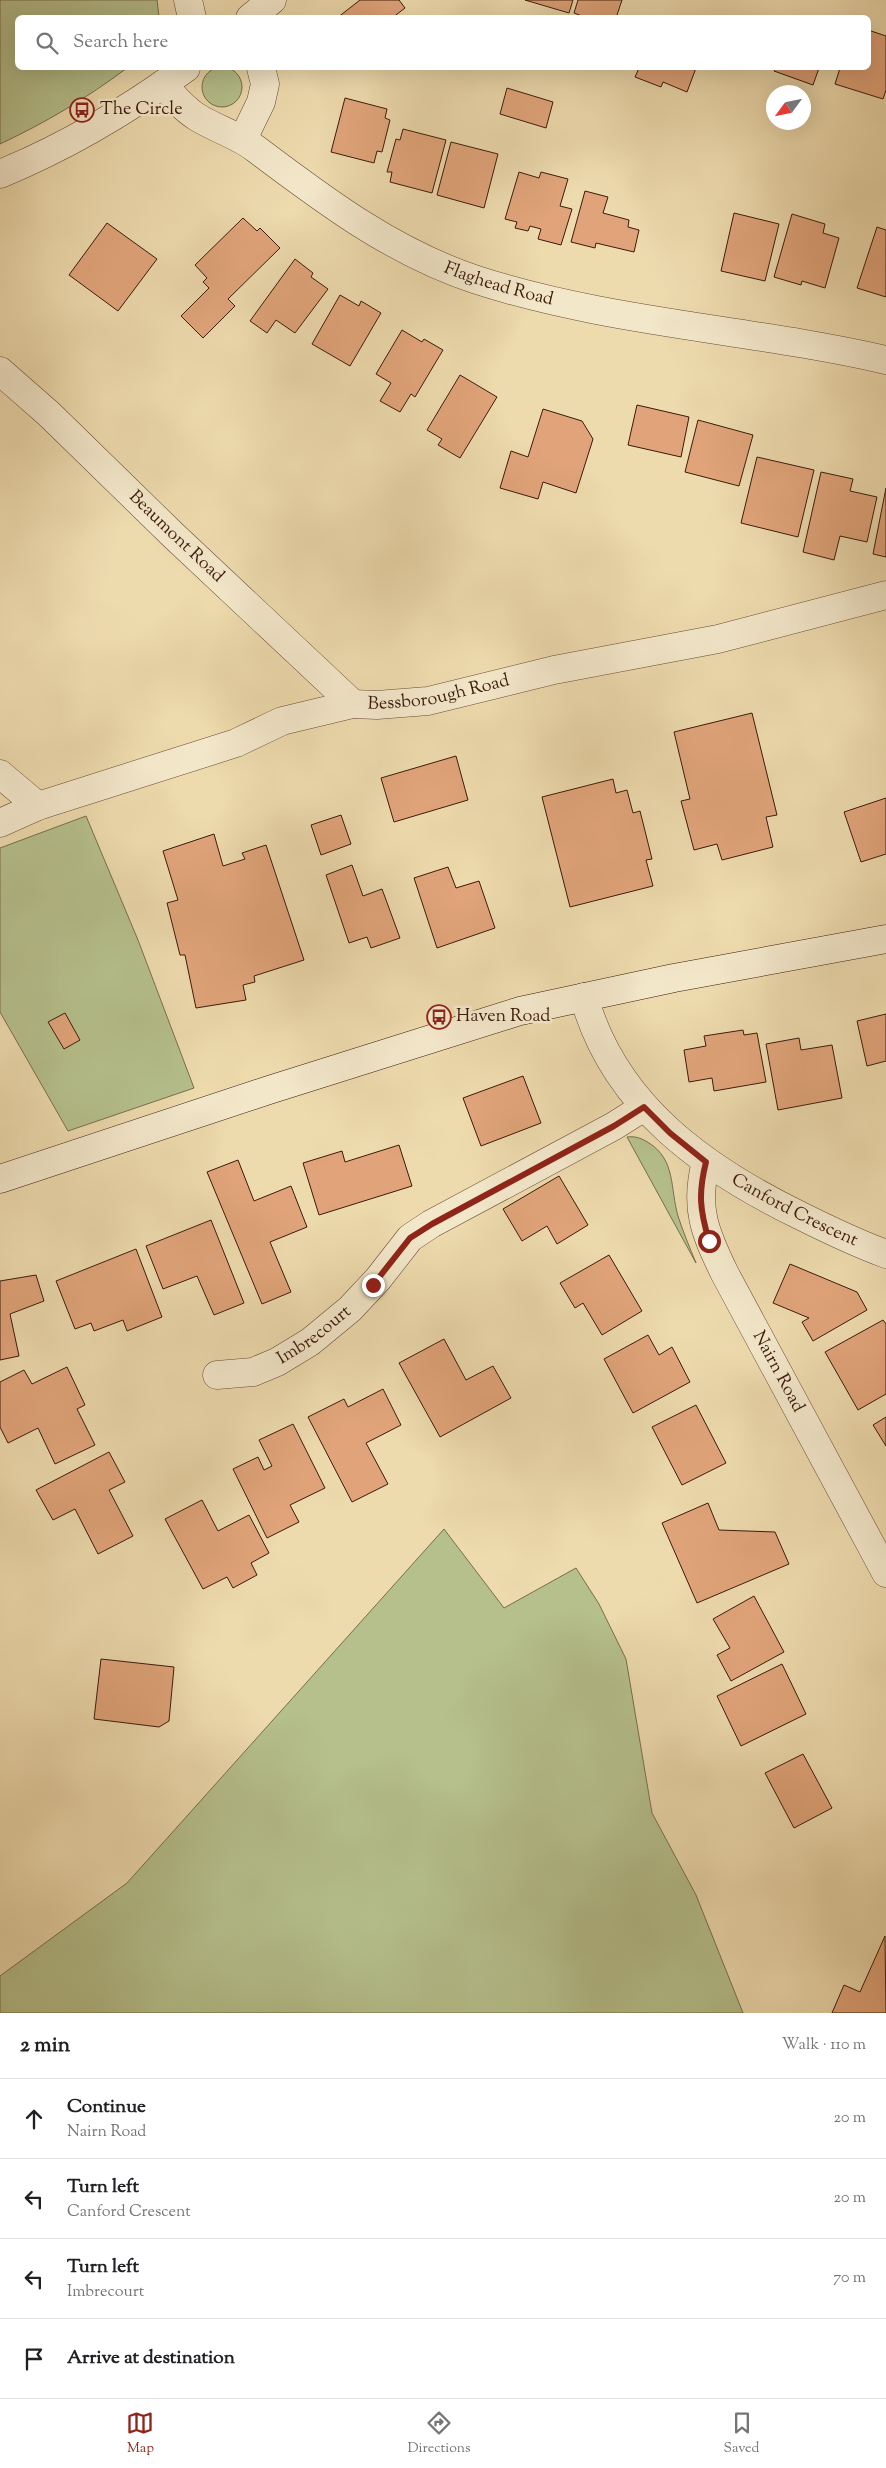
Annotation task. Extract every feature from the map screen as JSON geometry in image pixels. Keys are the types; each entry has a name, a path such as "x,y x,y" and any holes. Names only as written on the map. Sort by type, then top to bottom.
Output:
{"street":[{"path":"188,0 191,15"},
{"path":"254,15 272,0"},
{"path":"0,174 69,142 183,70"},
{"path":"244,139 261,102 265,84 262,70"},
{"name":"Flaghead Road","path":"163,84 179,102 197,117 244,139 310,190 372,232 421,257 476,280 549,299 667,324 820,345 886,360"},
{"name":"Beaumont Road","path":"0,371 49,414 173,535 353,704"},
{"name":"Bessborough Road","path":"0,823 38,806 236,743 282,721 353,704 377,705 428,701 554,670 718,639 886,595"},
{"path":"0,774 38,806"},
{"path":"0,1179 269,1090 520,1011 751,963 886,939"},
{"name":"Canford Crescent","path":"584,997 600,1042 618,1073 644,1107 670,1133 706,1162 766,1198 823,1227 886,1254"},
{"name":"Imbrecourt","path":"217,1375 252,1372 277,1362 310,1342 350,1309 378,1279 410,1238 432,1224 614,1126 644,1107"},
{"name":"Nairn Road","path":"706,1162 700,1186 702,1215 709,1241 886,1573"}],"green space":[{"path":"0,0 157,0 159,15 15,15 15,70 124,70 97,90 0,144"},
{"path":"211,70 233,70 239,76 242,83 241,95 230,106 214,106 203,95 203,79"},
{"path":"86,816 138,940 194,1088 68,1131 0,1012 0,848"},
{"path":"627,1137 636,1137 646,1141 658,1150 664,1158 671,1176 678,1216 696,1263"},
{"path":"444,1529 504,1608 576,1568 599,1604 626,1659 652,1813 696,1895 743,2013 0,2013 0,1976 127,1883"}],"building":[{"path":"360,0 399,0 405,8 396,15 341,15"},
{"path":"525,0 573,0 569,13"},
{"path":"578,0 622,0 617,15 579,15 574,13"},
{"path":"871,31 886,36 886,90 883,99 835,84 839,70 871,70"},
{"path":"638,70 695,70 687,92 663,82 661,87 635,77"},
{"path":"775,70 818,70 813,85"},
{"path":"507,88 553,102 546,128 500,114"},
{"path":"345,98 387,109 385,118 390,120 382,152 377,151 374,163 331,152"},
{"path":"403,129 446,140 432,193 390,182 392,172 387,172 396,139 400,140"},
{"path":"451,142 498,154 484,208 437,195"},
{"path":"519,172 539,178 541,172 568,179 560,206 572,209 561,245 538,239 541,229 530,226 528,231 515,228 517,222 505,219"},
{"path":"585,191 608,197 603,213 629,220 628,227 639,230 634,252 596,243 595,248 571,242"},
{"path":"734,213 779,224 765,281 721,271"},
{"path":"792,214 825,224 823,233 839,238 825,288 802,281 801,285 774,277"},
{"path":"243,218 257,231 260,228 280,248 228,299 235,306 203,338 181,316 209,288 203,282 207,278 195,265"},
{"path":"107,223 157,259 118,311 69,275"},
{"path":"877,227 886,230 886,297 857,288"},
{"path":"295,259 313,273 311,277 328,289 295,333 276,320 267,333 250,321"},
{"path":"340,295 359,306 361,301 381,313 350,366 312,344"},
{"path":"402,330 422,342 424,339 443,350 415,397 411,394 400,412 380,401 391,383 376,374"},
{"path":"460,375 497,397 460,458 438,445 442,439 427,430"},
{"path":"637,405 689,417 681,457 628,445"},
{"path":"543,409 582,421 593,439 576,493 543,482 538,499 500,488 511,451 528,457"},
{"path":"698,420 753,435 739,486 685,472"},
{"path":"757,457 814,470 798,537 741,523"},
{"path":"821,472 853,479 850,491 877,497 867,542 840,536 834,560 803,552"},
{"path":"886,488 886,557 873,554"},
{"path":"752,713 777,815 766,817 773,847 722,860 717,844 694,850 681,801 690,799 674,732"},
{"path":"456,756 468,800 394,822 381,778"},
{"path":"613,779 616,793 627,790 633,813 640,811 652,859 646,860 653,886 570,907 542,797"},
{"path":"886,798 886,854 861,862 844,812"},
{"path":"341,815 351,844 321,855 311,825"},
{"path":"214,834 223,866 245,859 242,853 266,845 304,960 254,976 255,982 243,985 246,1000 196,1008 185,955 180,955 167,903 178,900 163,851"},
{"path":"352,865 363,896 382,889 400,938 371,948 367,937 349,943 326,875"},
{"path":"448,867 456,888 479,881 495,928 437,948 414,878"},
{"path":"65,1013 80,1040 64,1049 48,1022"},
{"path":"886,1014 886,1061 867,1066 857,1021"},
{"path":"743,1030 744,1035 757,1033 766,1082 714,1091 712,1078 689,1082 684,1050 706,1046 704,1036"},
{"path":"799,1038 801,1050 832,1045 842,1098 778,1110 766,1044"},
{"path":"523,1076 541,1123 481,1146 463,1098"},
{"path":"399,1145 412,1186 319,1215 303,1163 342,1151 345,1162"},
{"path":"238,1160 254,1201 291,1186 307,1227 270,1242 291,1292 262,1304 207,1172"},
{"path":"559,1176 588,1225 557,1244 547,1226 522,1241 503,1209"},
{"path":"211,1220 244,1303 214,1315 197,1276 163,1289 146,1246"},
{"path":"136,1249 162,1317 127,1331 123,1320 94,1331 91,1323 75,1329 56,1281"},
{"path":"609,1255 642,1311 602,1335 583,1303 575,1308 560,1283"},
{"path":"790,1264 857,1292 867,1310 813,1341 802,1322 809,1318 773,1303"},
{"path":"36,1275 44,1301 10,1314 19,1356 0,1360 0,1281"},
{"path":"883,1320 886,1324 886,1394 858,1410 825,1352"},
{"path":"648,1335 659,1355 672,1347 690,1382 633,1413 604,1359"},
{"path":"444,1339 466,1380 493,1366 511,1398 440,1437 399,1363"},
{"path":"67,1367 85,1405 77,1409 95,1445 55,1464 38,1428 8,1443 0,1427 0,1382 24,1370 32,1384"},
{"path":"383,1389 401,1425 366,1443 388,1484 352,1502 308,1417 344,1399 348,1407"},
{"path":"696,1405 726,1463 682,1485 652,1427"},
{"path":"886,1417 886,1446 873,1425"},
{"path":"293,1424 325,1488 290,1505 299,1522 267,1538 233,1469 258,1457 264,1470 272,1466 259,1440"},
{"path":"109,1452 125,1482 109,1490 133,1536 98,1554 75,1509 53,1520 36,1490"},
{"path":"202,1500 218,1531 249,1515 269,1553 251,1563 257,1575 233,1588 227,1577 203,1589 165,1519"},
{"path":"708,1503 719,1530 775,1532 789,1564 697,1603 662,1523"},
{"path":"754,1596 784,1652 731,1681 717,1655 730,1648 713,1619"},
{"path":"101,1659 174,1667 169,1721 159,1727 94,1719"},
{"path":"782,1664 806,1714 741,1746 717,1696"},
{"path":"803,1754 832,1808 794,1828 765,1773"},
{"path":"885,1936 886,2013 832,2013 844,1985 860,1992"}],"place":[{"name":"The Circle","path":"82,110"},
{"name":"Haven Road","path":"439,1017"}],"route":[{"path":"373,1285 410,1238 432,1224 465,1208 614,1126 644,1107 670,1133 706,1162 700,1186 702,1215 709,1241"}]}
